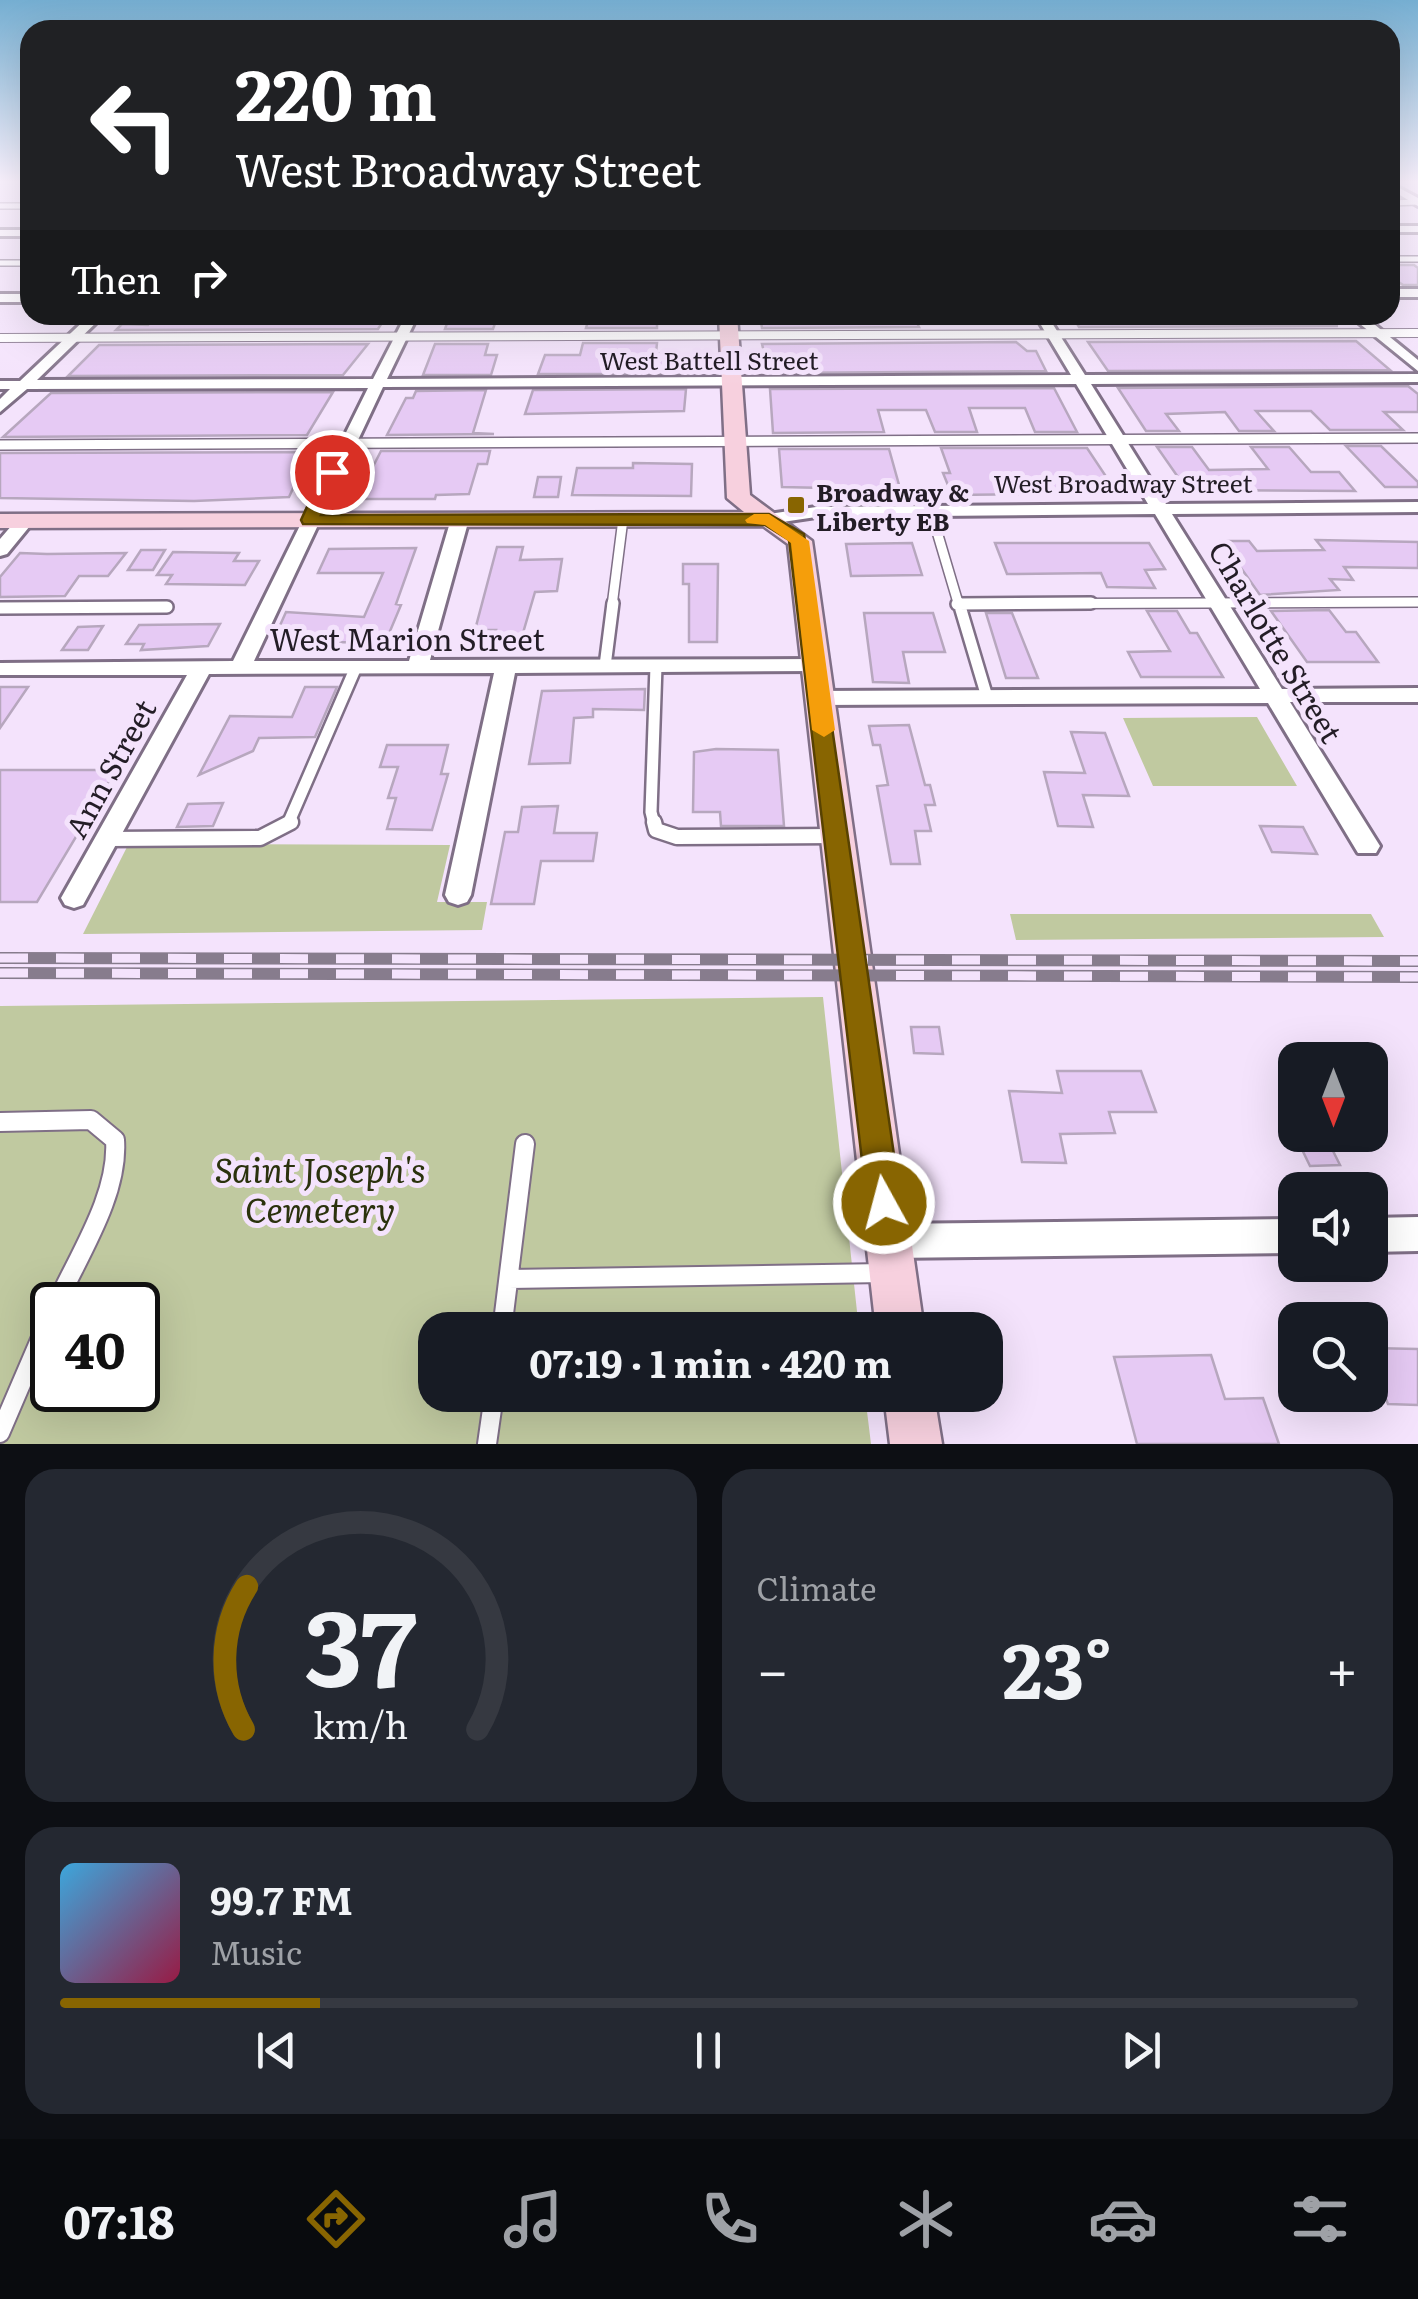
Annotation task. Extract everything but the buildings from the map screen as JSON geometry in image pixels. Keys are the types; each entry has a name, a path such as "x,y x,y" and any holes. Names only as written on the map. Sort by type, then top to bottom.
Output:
{"street":[{"path":"0,407 87,325"},
{"path":"240,668 407,325"},
{"name":"Charlotte Street","path":"1048,325 1367,846"},
{"path":"1367,325 1418,368"},
{"path":"728,326 738,498 800,541 898,1312"},
{"name":"West Battell Street","path":"0,385 1418,378"},
{"name":"West Broadway Street","path":"12,521 769,520 820,526 935,525 1418,507"},
{"name":"West Broadway Street","path":"769,520 816,512 1418,522"},
{"path":"418,667 460,519"},
{"path":"0,550 12,521"},
{"name":"West Marion Street","path":"0,669 656,666 987,697 1418,695"},
{"path":"458,895 506,667"},
{"name":"Ann Street","path":"74,898 201,669"},
{"path":"1388,1235 1418,1234"},
{"path":"891,1258 1278,1237"},
{"path":"911,1412 916,1444"}],"lane":[{"path":"0,338 401,338 728,326 1054,335 1418,333"},
{"path":"0,445 1418,438"},
{"path":"605,666 623,520"},
{"path":"935,525 987,697"},
{"path":"958,604 1418,602"},
{"path":"0,608 167,607"},
{"path":"656,666 651,812 656,830 677,837 839,836"},
{"path":"107,838 260,838 284,829 292,823 356,668"},
{"path":"0,1122 91,1120 104,1126 115,1140 115,1170 66,1282"},
{"path":"504,1312 525,1144"},
{"path":"508,1279 891,1258"},
{"path":"0,1432 30,1363"},
{"path":"488,1444 492,1412"}],"green space":[{"path":"1257,717 1297,786 1153,786 1123,718"},
{"path":"450,845 437,902 487,902 482,930 83,934 127,847"},
{"path":"1010,914 1371,914 1384,937 1016,940"},
{"name":"Saint Joseph's Cemetery","path":"823,997 857,1312 418,1312 418,1412 867,1412 871,1444 0,1444 0,1006"}],"railway":[{"path":"0,958 1418,961"},
{"path":"0,973 1418,977"}],"slow traffic":[{"path":"754,520 769,520 800,541 824,730"}],"place":[{"name":"Broadway & Liberty EB","path":"796,505"}],"route":[{"path":"332,472 310,520 769,520 798,538 884,1203"}]}
